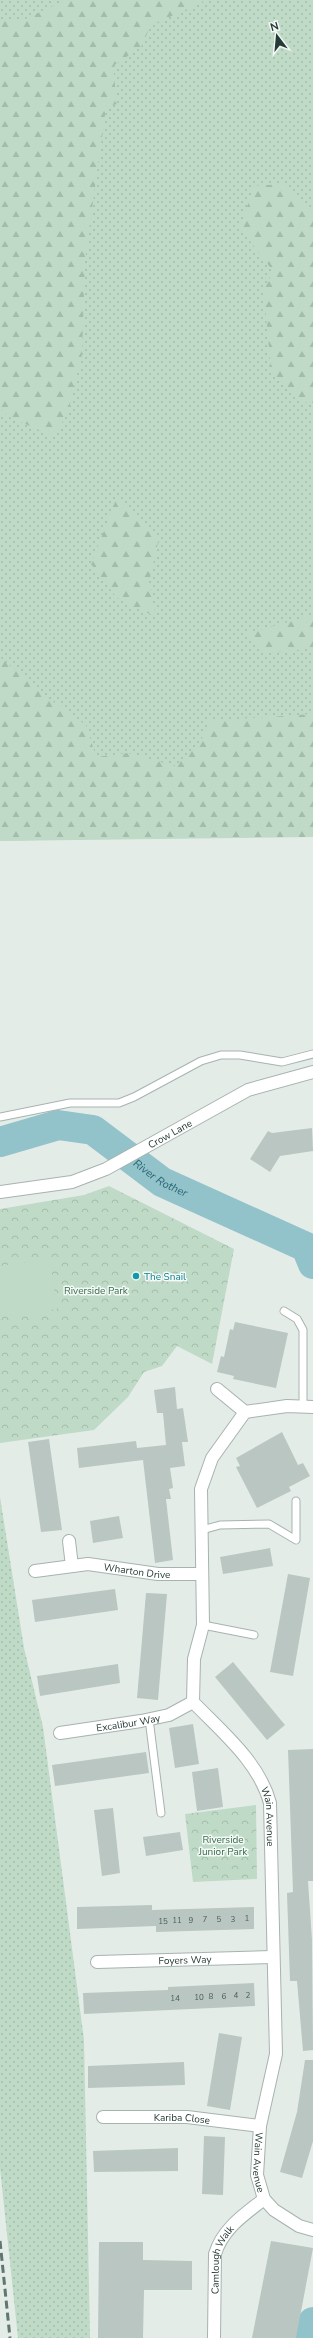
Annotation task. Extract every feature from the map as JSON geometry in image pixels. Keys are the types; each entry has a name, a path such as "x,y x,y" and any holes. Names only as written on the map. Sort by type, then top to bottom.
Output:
{"street":[{"name":"Crow Lane","path":"0,1192 72,1182 106,1169 153,1144 210,1109 248,1090 313,1072"},
{"path":"217,1389 245,1412 308,1406"},
{"path":"194,1702 194,1660 203,1625 201,1489 212,1458 245,1412"},
{"path":"69,1541 72,1566"},
{"name":"Wharton Drive","path":"35,1571 88,1564 158,1574 202,1574"},
{"name":"Excalibur Way","path":"60,1733 149,1719 169,1714 194,1702"},
{"name":"Wain Avenue","path":"194,1702 250,1764 267,1792 270,1803 272,1957 276,2054 260,2126 257,2175 264,2199 274,2210 299,2226 313,2230"},
{"name":"Foyers Way","path":"97,1962 272,1957"},
{"name":"Kariba Close","path":"103,2117 187,2116 260,2126"},
{"name":"Camlough Walk","path":"214,2338 214,2254 219,2241 233,2224 264,2199"}],"lane":[{"path":"0,1117 70,1103 119,1103 134,1097 201,1061 221,1055 240,1055 282,1062 313,1054"},
{"path":"284,1311 297,1318 303,1330 308,1406"},
{"path":"202,1530 220,1526 269,1524 296,1540 296,1501"},
{"path":"203,1625 254,1635"},
{"path":"149,1719 161,1813"}],"green space":[{"path":"0,0 313,0 313,833 0,841"},
{"path":"65,0 208,0 151,25 141,47 113,66 117,104 106,107 85,260 82,354 69,408 55,437 7,416 0,409 0,21 21,21"},
{"path":"283,184 313,209 313,403 301,402 271,372 264,290 273,271 240,228 254,186"},
{"path":"117,497 159,538 149,582 156,617 117,598 91,564"},
{"path":"313,615 313,648 263,654 245,634"},
{"path":"0,657 44,695 86,725 96,757 128,753 175,766 201,741 209,721 313,714 313,837 0,841"},
{"name":"Riverside Park","path":"109,1186 234,1249 212,1364 177,1346 162,1366 144,1372 128,1397 94,1430 0,1443 0,1209 84,1195"},
{"path":"50,1259 57,1309 0,1317 0,1266"},
{"path":"0,1497 24,1648 43,1727 84,2040 90,2338 18,2338 0,2168"},
{"name":"Riverside Junior Park","path":"256,1805 257,1879 193,1882 185,1814"}],"building":[{"path":"312,1128 313,1151 280,1156 270,1172 250,1159 268,1131 272,1133"},
{"path":"235,1322 288,1333 276,1388 233,1379 234,1376 217,1372 221,1356 224,1357 230,1329 233,1330"},
{"path":"175,1387 177,1409 183,1408 188,1442 182,1442 185,1466 170,1468 173,1488 169,1489 171,1499 166,1499 173,1560 155,1563 143,1460 79,1468 77,1448 136,1441 137,1448 166,1445 163,1413 157,1413 154,1390"},
{"path":"282,1432 298,1465 303,1463 310,1476 289,1487 291,1491 257,1508 236,1467 240,1466 236,1458"},
{"path":"49,1439 62,1530 41,1532 28,1442"},
{"path":"119,1516 123,1538 93,1543 90,1521"},
{"path":"270,1548 273,1566 223,1574 220,1557"},
{"path":"288,1574 310,1578 293,1676 270,1672"},
{"path":"115,1589 118,1610 35,1622 32,1600"},
{"path":"146,1593 167,1594 158,1700 137,1698"},
{"path":"233,1662 285,1725 267,1740 215,1677"},
{"path":"118,1664 120,1683 40,1696 37,1676"},
{"path":"193,1724 199,1764 175,1768 169,1728"},
{"path":"313,1749 313,1881 308,1881 312,1940 313,2050 303,2051 297,1981 290,1981 287,1893 293,1892 288,1750"},
{"path":"146,1752 149,1773 55,1786 52,1765"},
{"path":"218,1768 223,1807 197,1811 192,1772"},
{"path":"113,1808 120,1873 102,1876 94,1810"},
{"path":"180,1832 183,1850 146,1856 143,1837"},
{"path":"152,1905 152,1910 254,1907 254,1929 156,1932 156,1926 77,1929 77,1907"},
{"path":"254,1983 255,2006 84,2014 83,1993 168,1990 168,1987"},
{"path":"219,2033 242,2037 230,2110 207,2106"},
{"path":"305,2060 313,2060 313,2141 302,2178 280,2172 297,2112"},
{"path":"184,2062 185,2085 88,2088 88,2066"},
{"path":"204,2136 225,2137 223,2195 202,2194"},
{"path":"178,2148 178,2171 94,2172 93,2151"},
{"path":"271,2241 313,2248 296,2338 252,2338"},
{"path":"99,2242 143,2242 143,2260 192,2261 192,2290 144,2290 143,2338 98,2338"}],"waterway":[{"name":"River Rother","path":"0,1142 58,1125 93,1130 162,1182 306,1247 313,1264"},
{"name":"River Rother","path":"310,2338 313,2322"}],"railway":[{"path":"0,2241 10,2338"}],"place":[{"name":"The Snail","path":"136,1276"}]}
